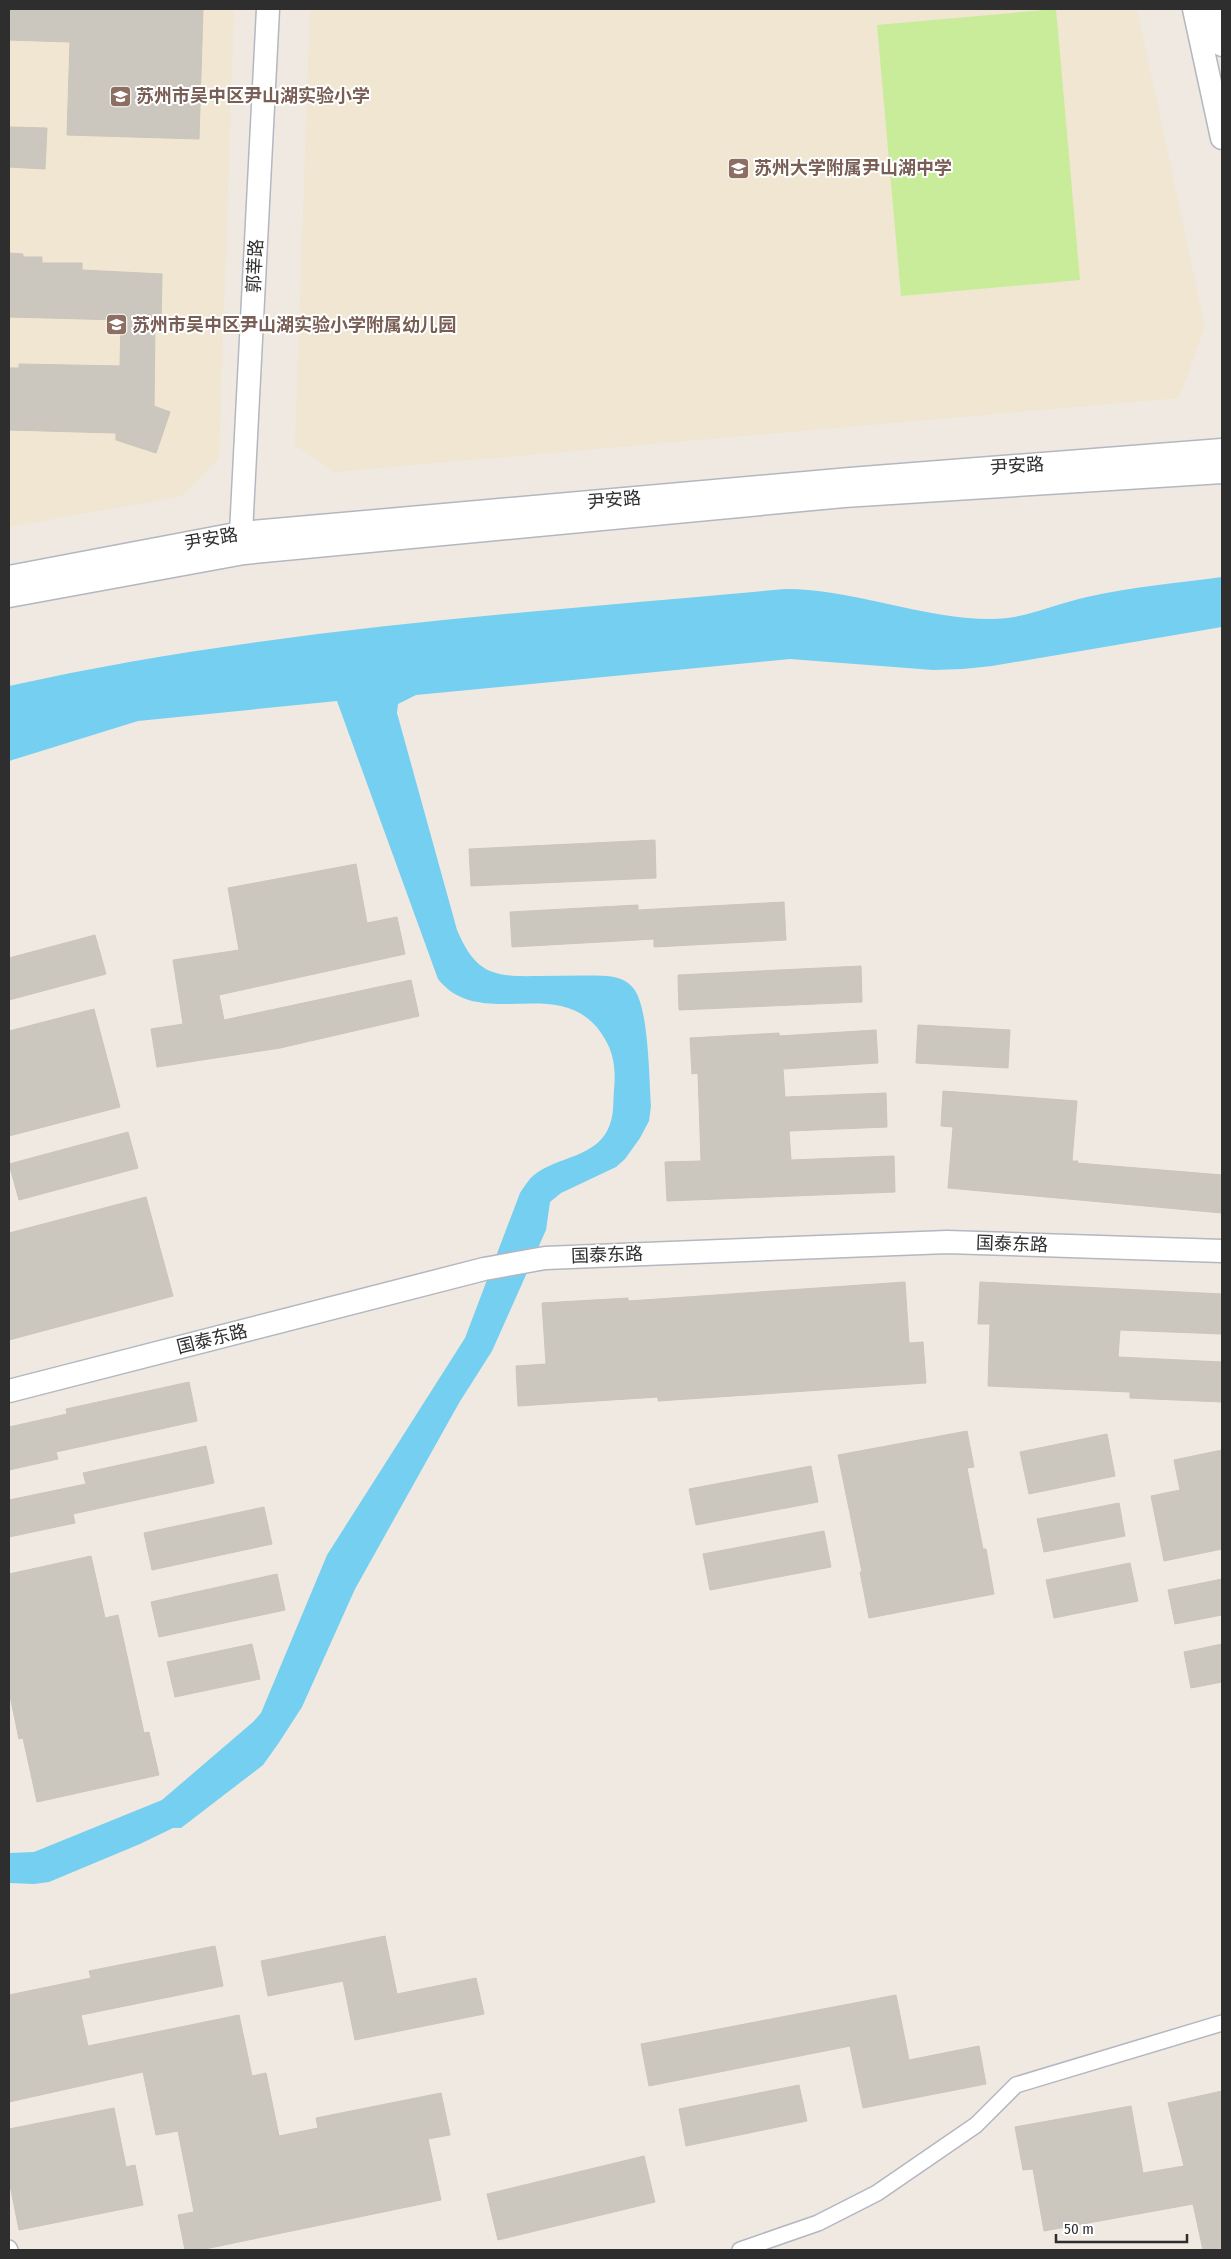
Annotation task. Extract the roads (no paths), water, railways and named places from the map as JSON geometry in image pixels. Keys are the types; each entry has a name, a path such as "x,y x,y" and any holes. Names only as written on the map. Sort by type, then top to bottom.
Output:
{"main road":[{"name":"郭莘路","path":"242,543 268,9"},
{"path":"1194,9 1222,138"},
{"path":"1214,9 1222,45"},
{"name":"尹安路","path":"9,577 242,543 850,479 1222,450"},
{"name":"尹安路","path":"9,596 242,543 844,496 1222,472"},
{"name":"国泰东路","path":"9,1391 484,1269 545,1258 946,1242 1222,1251"}],"street":[{"path":"740,2250 818,2223 877,2193 976,2125 1016,2085 1222,2023"}],"water":[{"path":"1222,577 1222,627 992,666 933,670 790,659 416,695 398,704 397,713 457,930 464,945 479,964 488,970 498,973 522,976 607,976 615,977 628,983 634,989 643,1012 649,1062 651,1106 649,1121 625,1159 616,1167 561,1193 550,1202 546,1230 492,1351 459,1403 355,1589 302,1707 263,1765 181,1828 173,1828 49,1882 34,1884 9,1883 9,1853 34,1852 162,1800 261,1713 327,1555 465,1338 520,1193 534,1175 543,1169 587,1150 597,1144 605,1135 612,1116 615,1074 611,1052 604,1037 582,1014 562,1006 475,1002 455,994 438,979 337,701 138,721 9,761 9,686 105,666 201,650 395,625 590,606 785,589 837,594 965,618 991,619 1016,617 1075,600 1137,588"}],"place":[{"name":"苏州市吴中区尹山湖实验小学","path":"120,96"},
{"name":"苏州大学附属尹山湖中学","path":"738,168"},
{"name":"苏州市吴中区尹山湖实验小学附属幼儿园","path":"116,325"}]}
